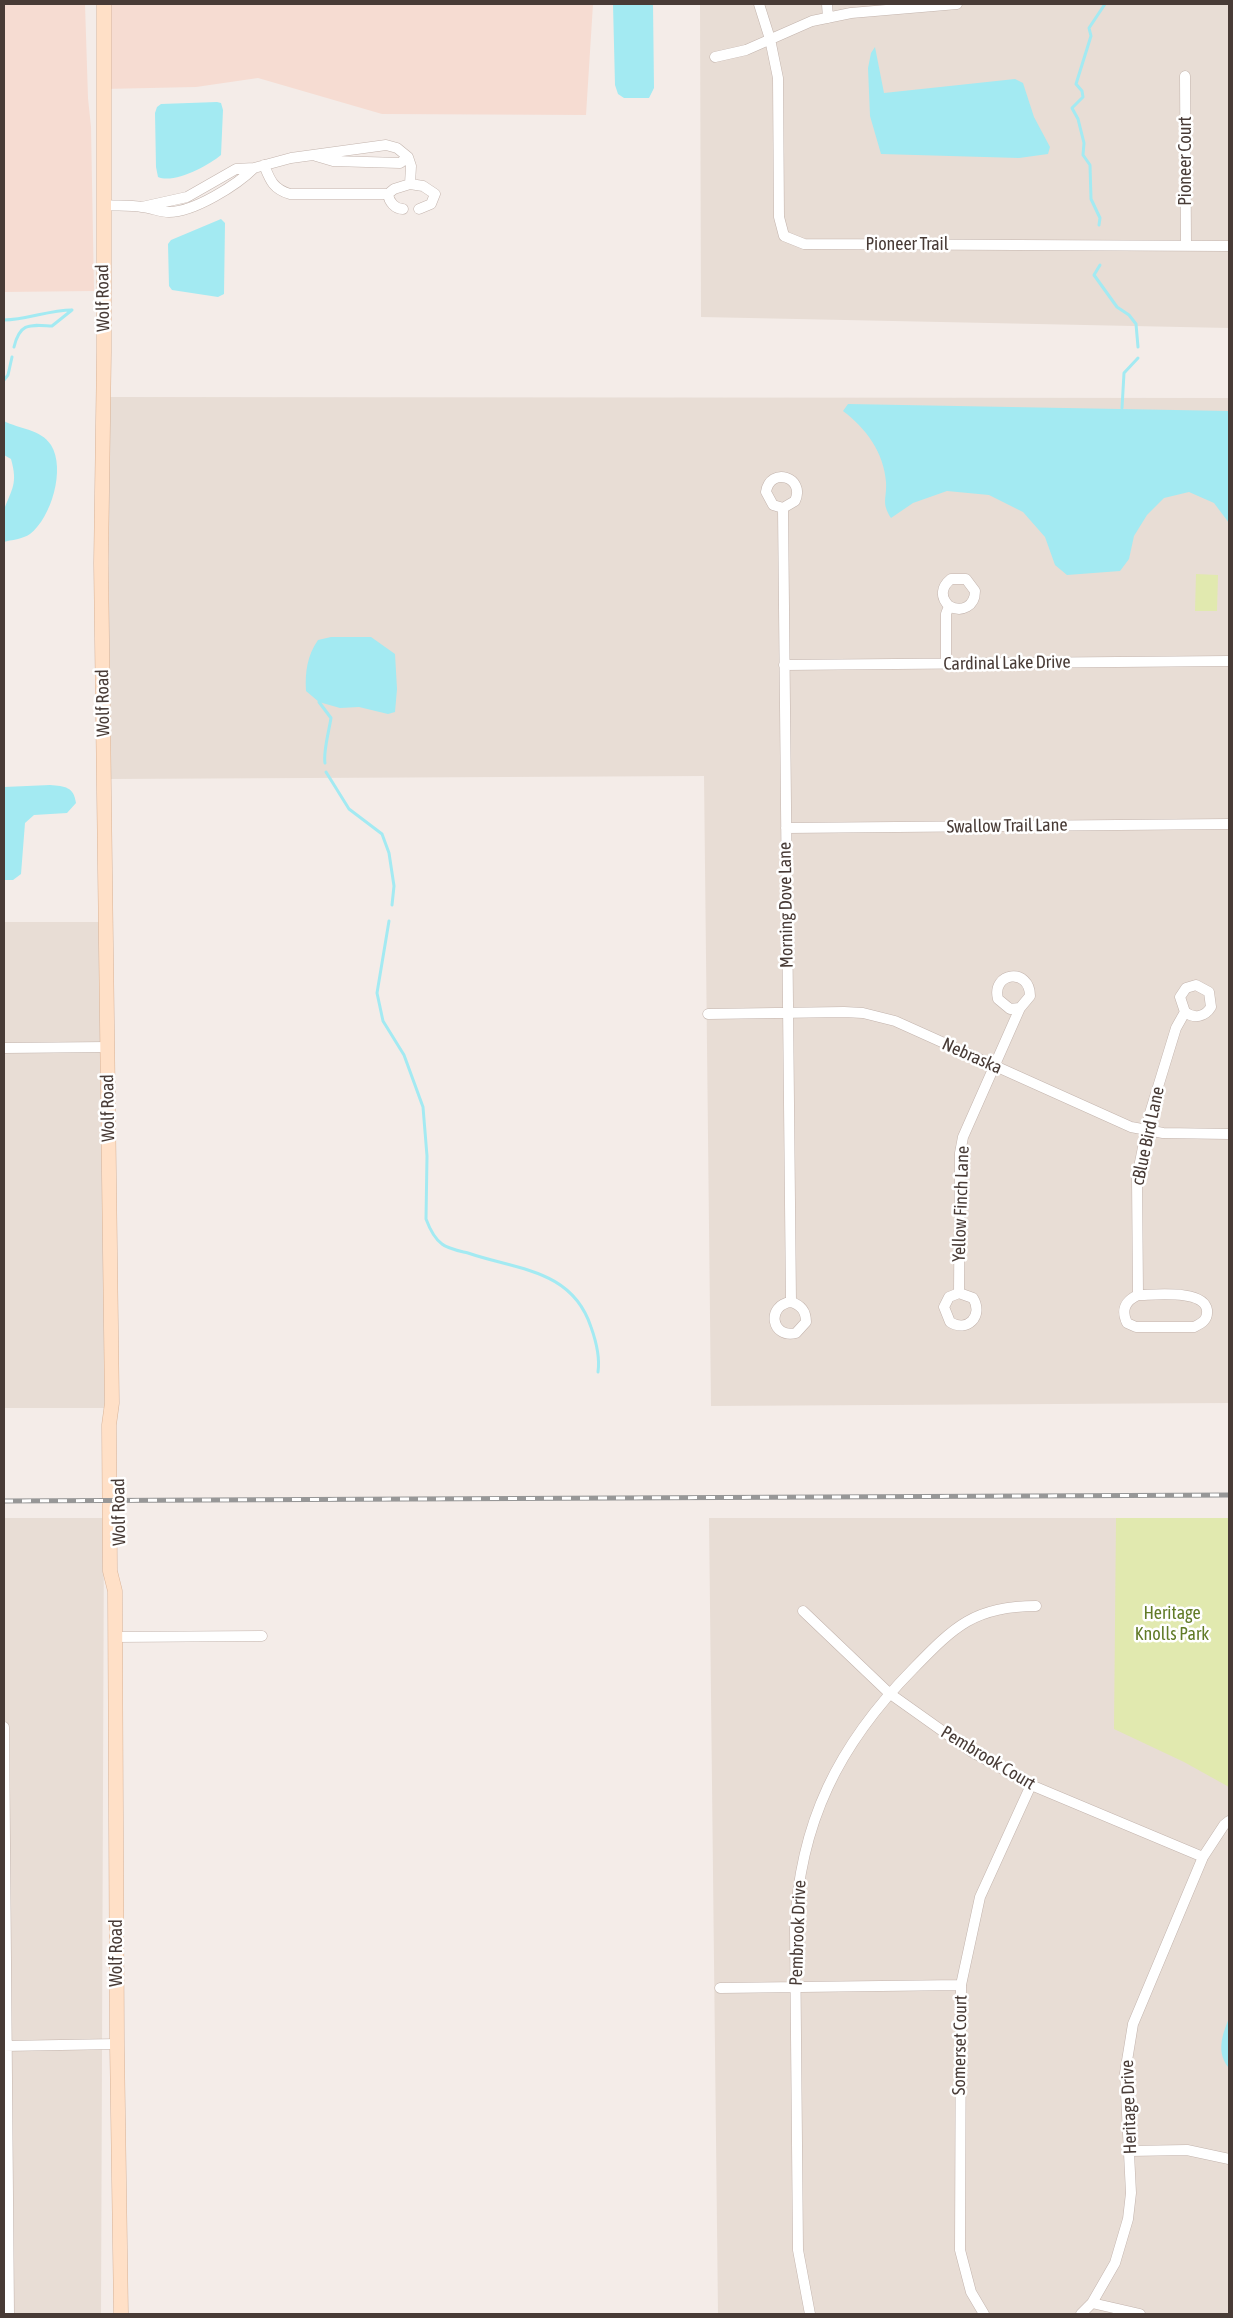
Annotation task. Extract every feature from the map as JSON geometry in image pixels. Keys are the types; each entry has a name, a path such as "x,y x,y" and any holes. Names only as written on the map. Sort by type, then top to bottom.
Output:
{"main road":[{"name":"Wolf Road","path":"104,4 101,563 112,1402 117,1425 119,1518 119,1571 115,1591 115,1637 117,2044 121,2314"}],"street":[{"path":"759,4 770,39"},
{"path":"827,4 828,18"},
{"path":"715,57 746,50 812,21 851,12 957,4"},
{"name":"Pioneer Trail","path":"770,39 778,78 779,217 784,236 804,244 1229,246"},
{"name":"Pioneer Court","path":"1185,76 1186,246"},
{"path":"104,205 142,207 187,196 236,169 259,166 291,158 386,145 397,148 408,157 411,166 410,184"},
{"path":"316,156 332,162 400,163 408,157"},
{"path":"259,166 272,185 290,194 388,194 394,189 410,184 423,186 435,194 431,204 418,209"},
{"path":"388,194 392,204 398,209 403,209"},
{"name":"Morning Dove Lane","path":"783,508 791,1302"},
{"path":"946,664 946,614 949,606"},
{"name":"Cardinal Lake Drive","path":"784,665 1229,661"},
{"name":"Swallow Trail Lane","path":"786,828 1229,824"},
{"name":"Yellow Finch Lane","path":"959,1293 960,1153 969,1122 1020,1008"},
{"name":"Nebraska","path":"708,1014 854,1012 895,1021 1131,1126 1163,1134 1229,1134"},
{"name":"cBlue Bird Lane","path":"1138,1295 1137,1177 1147,1131 1176,1028 1184,1012"},
{"path":"4,1048 108,1047"},
{"path":"1138,1295 1193,1296 1202,1300 1206,1307 1207,1316 1202,1323 1194,1327 1136,1327 1127,1323 1124,1316 1125,1306 1130,1299 1138,1295"},
{"name":"Pembrook Drive","path":"810,2314 798,2250 795,1909 808,1836 821,1801 842,1756 858,1732 889,1693 951,1630 981,1614 1011,1606 1036,1606"},
{"name":"Pembrook Court","path":"803,1611 889,1693 972,1752 1031,1785 1203,1857"},
{"path":"115,1637 262,1636"},
{"path":"4,1727 6,2212 9,2314"},
{"name":"Somerset Court","path":"984,2314 971,2292 960,2250 961,1985 980,1897 1031,1785"},
{"name":"Heritage Drive","path":"1081,2314 1092,2303 1115,2263 1126,2228 1132,2192 1124,2073 1133,2024 1203,1857 1224,1825 1229,1821"},
{"path":"720,1988 961,1985"},
{"path":"5,2046 117,2044"},
{"path":"1129,2151 1187,2150 1229,2159"},
{"path":"1092,2303 1140,2314"}],"shaded area":[{"path":"4,4 85,4 88,98 91,127 94,291 4,292"},
{"path":"104,4 593,4 586,115 382,114 258,78 196,87 104,89"},
{"path":"700,4 1229,4 1229,328 701,317"},
{"path":"109,397 1229,398 1229,1403 711,1406 704,776 109,779"},
{"path":"4,922 100,922 108,1408 4,1408"},
{"path":"4,1518 104,1518 101,2314 4,2314"},
{"path":"709,1518 1229,1518 1229,2314 718,2314"}],"green space":[{"path":"1196,574 1218,575 1217,611 1195,611"},
{"name":"Heritage Knolls Park","path":"1116,1518 1229,1518 1229,1787 1184,1762 1114,1729"}],"water":[{"path":"613,4 653,4 654,88 649,98 624,98 618,94 615,85"},
{"path":"875,47 884,93 1015,79 1023,83 1034,117 1050,147 1048,154 1019,158 881,154 870,116 868,68 871,53"},
{"path":"221,103 223,110 221,155 191,173 165,179 158,177 156,167 155,113 157,107 161,104"},
{"path":"221,219 225,223 224,294 218,297 172,290 169,286 168,244 171,240"},
{"path":"848,404 1229,411 1229,523 1214,503 1189,492 1164,498 1147,515 1134,536 1129,559 1120,571 1067,575 1055,565 1045,537 1023,512 989,495 947,491 913,503 891,518 885,504 886,482 882,461 866,433 843,411"},
{"path":"4,421 36,432 47,440 55,455 57,467 54,492 50,505 38,527 27,536 4,542 3,514 13,486 14,474 11,459 4,455"},
{"path":"331,637 371,637 395,654 397,689 395,712 388,714 359,707 340,708 319,702 306,691 306,671 311,652 318,640"},
{"path":"50,785 68,788 73,794 76,803 67,813 34,815 25,823 21,874 13,880 4,880 4,787"},
{"path":"1229,2018 1229,2068 1221,2050 1222,2037"}],"waterway":[{"path":"1099,225 1100,218 1091,199 1090,165 1083,155 1084,143 1078,119 1072,108 1083,97 1082,91 1076,84 1091,36 1089,28 1105,4"},
{"path":"1100,265 1094,275 1117,307 1129,315 1136,324 1138,347"},
{"path":"4,320 72,310"},
{"path":"14,347 16,339 23,329 38,325 52,326 72,310"},
{"path":"4,380 8,375 12,357"},
{"path":"1122,408 1124,373 1138,358"},
{"path":"319,702 331,718 325,747 325,763"},
{"path":"326,772 349,809 382,834 389,853 394,886 392,905"},
{"path":"389,921 377,993 383,1021 404,1055 423,1107 427,1156 426,1219 432,1233 447,1247 541,1275 571,1293 582,1308 591,1327 597,1350 598,1372"}],"railway":[{"path":"4,1501 1229,1495"}]}
